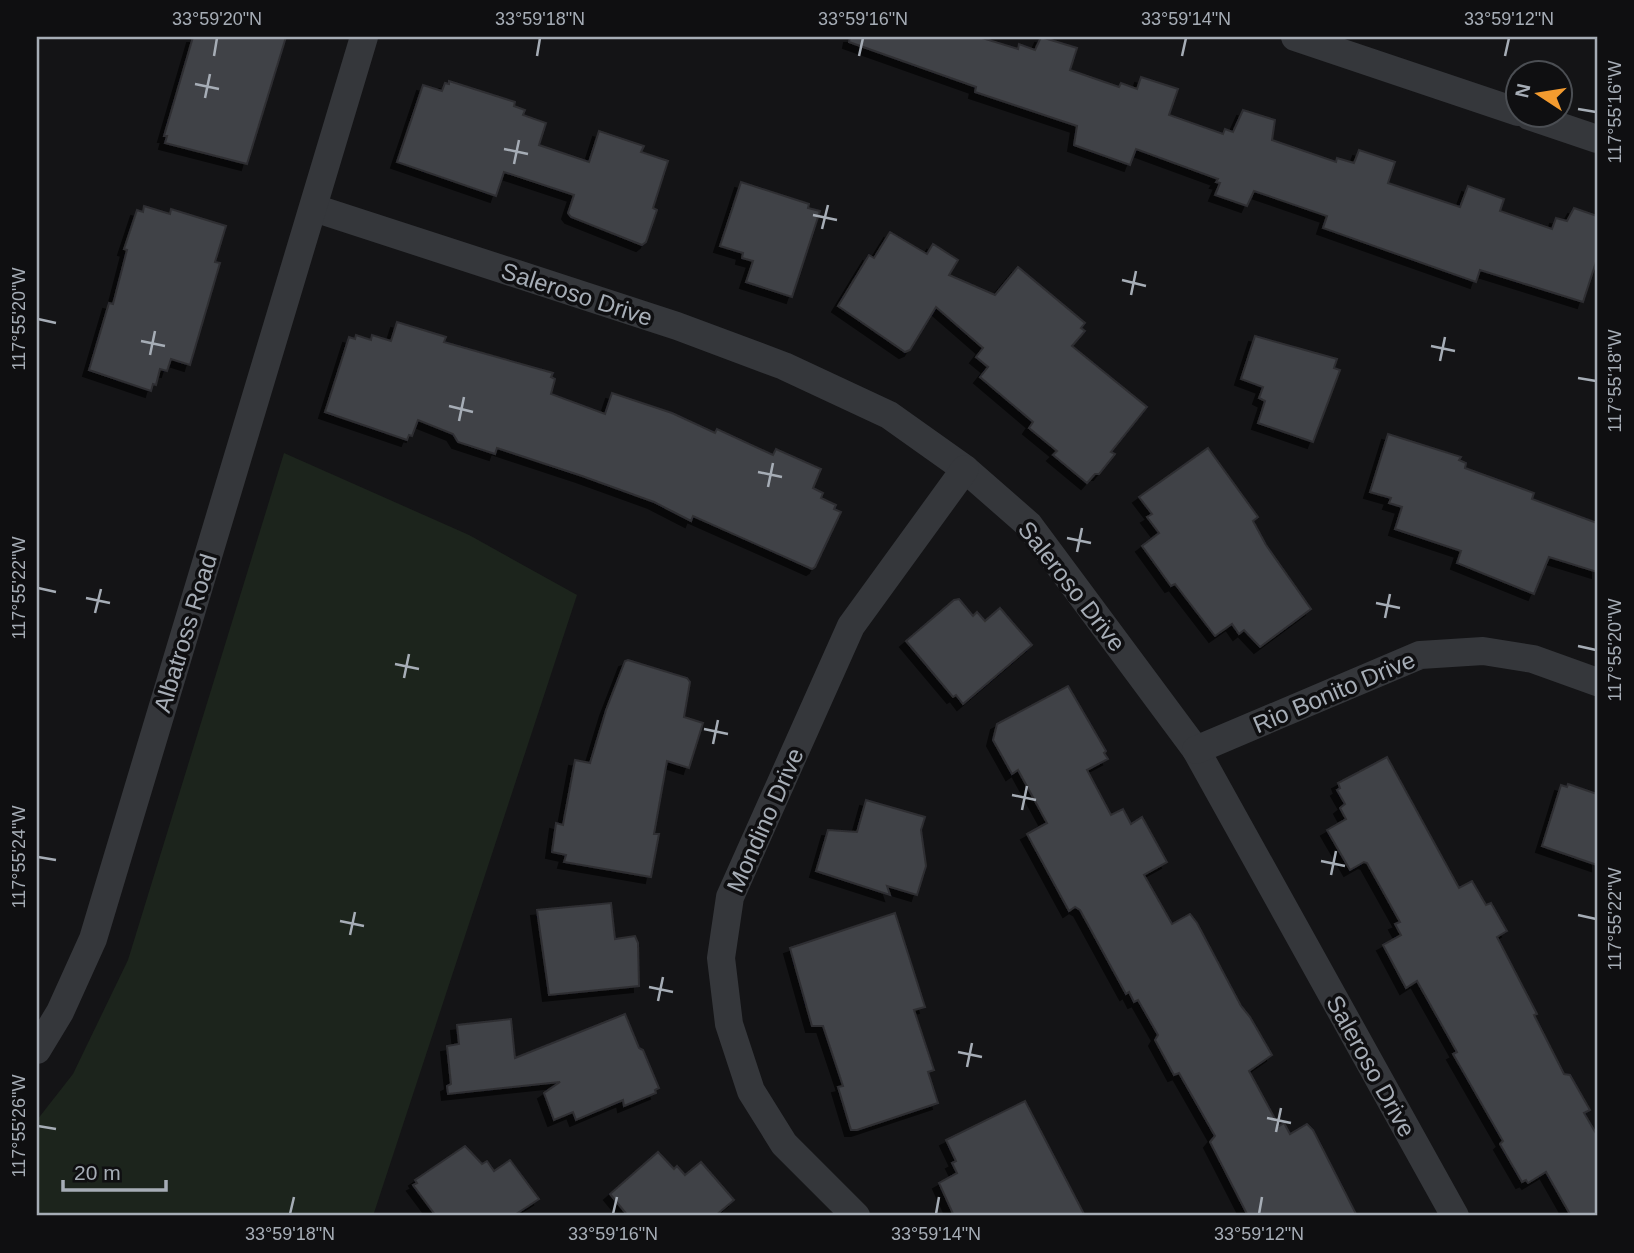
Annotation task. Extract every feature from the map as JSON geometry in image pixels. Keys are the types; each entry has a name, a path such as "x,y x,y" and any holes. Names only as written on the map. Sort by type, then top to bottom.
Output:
{"street":[{"name":"Albatross Road","path":"37,1050 60,1012 93,939 365,37"},
{"path":"1295,37 1324,41 1504,107"},
{"path":"1570,130 1597,139"},
{"name":"Saleroso Drive","path":"314,208 677,326 785,366 889,415 965,469 1029,525 1196,750 1455,1216"},
{"name":"Mondino Drive","path":"856,1216 783,1144 751,1091 729,1024 723,971 722,958 730,897 851,626 965,469"},
{"name":"Rio Bonito Drive","path":"1196,750 1420,655 1483,651 1533,659 1597,682"}],"shaded area":[{"path":"284,453 469,535 577,595 373,1216 37,1216 37,1120 73,1074 128,960"}],"building":[{"path":"193,37 286,37 247,164 165,143 167,136 164,136"},
{"path":"850,37 979,37 1018,49 1019,44 1035,50 1041,37 1077,48 1070,70 1119,87 1121,83 1137,89 1141,77 1178,89 1169,115 1223,134 1225,129 1233,132 1243,110 1275,120 1272,140 1336,162 1337,158 1354,163 1359,150 1395,162 1388,183 1460,207 1468,186 1504,199 1500,211 1552,229 1556,218 1567,221 1574,208 1597,216 1597,259 1583,302 1480,270 1476,282 1323,228 1327,216 1254,191 1247,206 1215,195 1220,183 1216,182 1218,179 1136,149 1130,165 1074,145 1077,126 975,92 976,87 849,42"},
{"path":"449,81 515,102 514,106 525,110 523,115 546,123 539,145 589,162 599,131 644,146 641,152 668,161 653,208 657,210 646,242 642,245 571,217 568,213 574,195 504,172 496,196 397,162 423,85 442,91 445,83 449,84"},
{"path":"741,182 809,204 808,208 820,211 792,297 746,282 753,261 742,258 743,253 720,246"},
{"path":"144,206 170,214 171,209 226,226 215,262 220,263 190,365 171,359 167,371 160,369 156,385 153,384 151,391 89,370 109,303 113,304 127,250 124,249 137,210 143,212"},
{"path":"890,232 927,254 933,244 958,260 949,275 995,295 1018,267 1085,323 1081,328 1085,331 1072,346 1147,407 1111,452 1115,454 1099,474 1095,474 1087,483 1053,455 1057,451 1029,428 1033,422 980,377 988,367 976,357 983,348 936,307 910,350 905,352 838,306 869,255 874,258"},
{"path":"397,322 446,337 444,342 553,373 551,377 555,379 551,394 605,414 612,393 672,413 715,433 717,429 773,455 776,449 821,469 813,488 823,493 821,498 836,505 834,509 841,512 815,567 812,569 693,516 691,521 654,502 582,476 497,448 495,454 458,442 453,434 418,420 412,436 409,435 407,440 325,412 349,337 355,339 356,335 371,340 372,335 391,341"},
{"path":"1255,336 1337,359 1334,368 1340,370 1313,442 1258,423 1265,401 1259,398 1263,387 1241,379"},
{"path":"1388,434 1461,457 1459,460 1466,463 1465,468 1534,493 1532,499 1597,523 1597,572 1549,557 1534,594 1457,563 1461,551 1395,529 1402,507 1389,503 1391,498 1370,492"},
{"path":"1208,448 1258,517 1253,521 1266,545 1311,609 1260,647 1244,630 1239,634 1232,624 1215,636 1175,584 1171,586 1142,546 1159,533 1147,517 1152,514 1139,497"},
{"path":"959,599 973,616 977,612 985,621 1000,608 1032,645 963,704 956,695 953,697 906,641 954,600"},
{"path":"625,661 687,678 690,682 684,717 703,723 689,768 667,761 654,834 659,834 651,877 564,862 566,855 552,852 556,823 563,825 575,760 590,763 606,710"},
{"path":"1068,686 1106,751 1104,753 1108,759 1087,770 1111,815 1123,809 1131,824 1142,817 1167,862 1144,875 1172,924 1190,914 1197,923 1241,1006 1272,1055 1249,1071 1279,1126 1284,1123 1290,1134 1307,1124 1313,1130 1357,1216 1248,1216 1210,1142 1215,1136 1179,1073 1174,1075 1155,1040 1158,1035 1138,1000 1134,1002 1129,992 1126,994 1080,910 1075,907 1069,911 1027,834 1047,823 1018,770 1012,774 993,740 997,724"},
{"path":"1387,757 1459,888 1472,881 1486,905 1491,903 1507,931 1497,937 1537,1014 1534,1015 1564,1074 1570,1075 1590,1110 1584,1113 1597,1135 1597,1216 1571,1216 1546,1172 1528,1183 1526,1180 1522,1182 1500,1144 1503,1141 1453,1054 1457,1052 1417,981 1406,988 1383,945 1401,935 1395,924 1400,922 1367,863 1350,870 1327,830 1346,819 1340,808 1345,804 1337,790 1340,788 1338,783"},
{"path":"1568,784 1597,794 1597,865 1542,846 1561,785 1567,787"},
{"path":"866,800 925,817 921,830 926,866 917,895 887,886 890,895 816,871 828,830 857,832"},
{"path":"611,903 615,939 635,936 638,943 639,986 549,995 537,910"},
{"path":"895,913 925,1007 914,1010 934,1070 928,1072 938,1103 851,1130 838,1087 843,1086 823,1026 812,1026 790,948"},
{"path":"625,1014 659,1088 655,1090 656,1093 624,1106 623,1100 576,1120 573,1112 554,1120 544,1093 560,1082 448,1094 447,1086 451,1084 447,1046 459,1044 457,1025 511,1019 515,1058"},
{"path":"1025,1101 1085,1216 954,1216 939,1183 957,1173 952,1163 956,1161 946,1140"},
{"path":"465,1146 482,1164 487,1161 494,1171 510,1160 539,1199 513,1216 436,1216 413,1185 417,1183 415,1180"},
{"path":"658,1152 674,1169 677,1166 685,1175 701,1162 734,1200 715,1216 628,1216 610,1194"}]}
